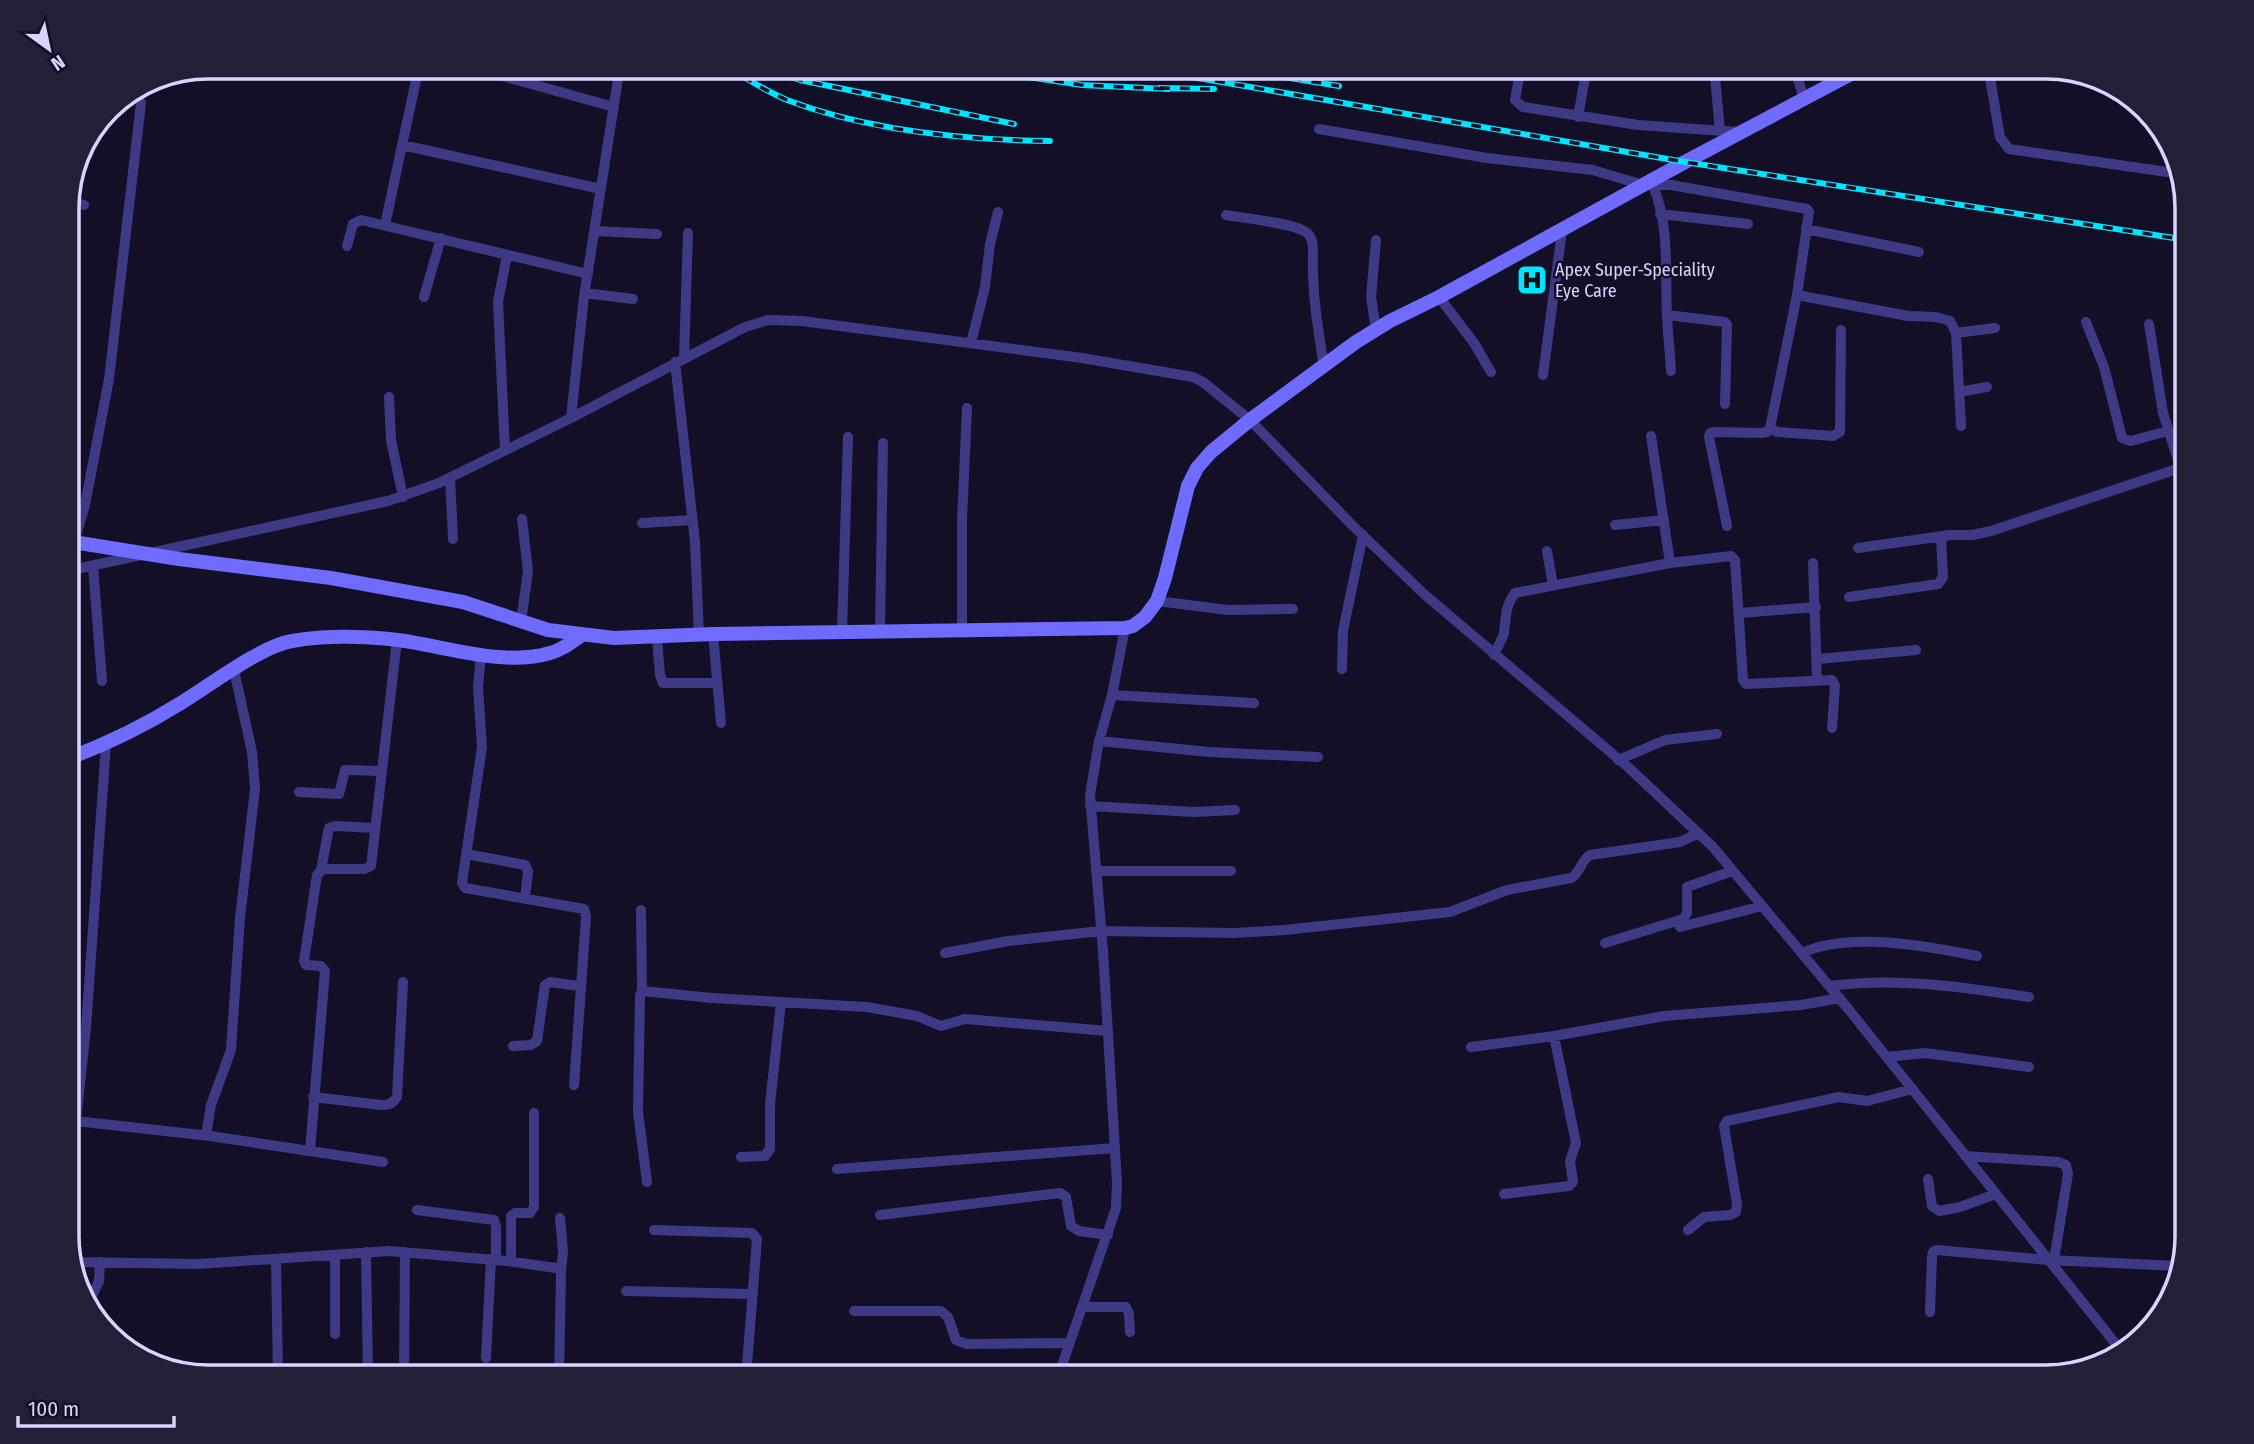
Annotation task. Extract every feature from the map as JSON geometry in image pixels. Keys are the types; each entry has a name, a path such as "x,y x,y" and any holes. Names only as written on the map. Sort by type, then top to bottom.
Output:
{"street":[{"path":"385,225 416,79"},
{"path":"514,79 614,107"},
{"path":"571,418 585,293 618,79"},
{"path":"1518,79 1515,95 1518,105 1578,117 1651,126 1740,132"},
{"path":"1578,117 1585,79"},
{"path":"1715,79 1720,131"},
{"path":"1798,79 1804,99"},
{"path":"79,543 359,583 463,602 548,630 582,635 657,638 706,634 1133,626 1145,617 1157,601 1188,486 1198,468 1211,452 1250,420 1376,330 1648,186 1740,132 1841,79"},
{"path":"1990,79 2000,137 2009,149 2167,172"},
{"path":"79,521 85,505 108,379 140,114 139,99"},
{"path":"1319,130 1487,158 1593,170 1648,186 1671,185 1807,209 1809,212 1797,295 1770,428 1768,432 1761,433 1710,433 1727,526"},
{"path":"402,145 601,189"},
{"path":"1648,186 1660,214 1667,270 1671,371"},
{"path":"79,204 84,205"},
{"path":"971,343 985,287 990,244 998,212"},
{"path":"1660,214 1748,224"},
{"path":"1226,215 1288,226 1309,234 1313,245 1313,296 1324,366"},
{"path":"346,246 353,224 358,220 588,274"},
{"path":"1806,229 1919,252"},
{"path":"595,231 657,234"},
{"path":"1543,376 1562,231"},
{"path":"688,233 679,360 692,520 706,634 721,723"},
{"path":"424,297 440,238"},
{"path":"1376,240 1371,297 1376,330"},
{"path":"505,450 498,302 507,255"},
{"path":"585,293 633,299"},
{"path":"1797,295 1908,316 1950,321 1956,332 1961,426"},
{"path":"1439,297 1474,343 1491,372"},
{"path":"1667,315 1725,322 1727,325 1725,404"},
{"path":"79,569 403,497 450,478 571,418 745,327 768,320 971,343 1193,377 1250,420 1424,594 1699,833 1840,998 2117,1345"},
{"path":"2086,322 2104,368 2122,438 2131,441 2168,431"},
{"path":"2149,324 2156,380 2175,453"},
{"path":"1956,332 1995,328"},
{"path":"1770,428 1777,432 1832,436 1840,432 1841,330"},
{"path":"1959,392 1987,387"},
{"path":"389,397 391,440 403,497"},
{"path":"962,630 962,520 967,408"},
{"path":"1650,436 1670,563"},
{"path":"842,632 848,437"},
{"path":"880,632 883,443"},
{"path":"1858,548 1991,531 2175,470"},
{"path":"450,478 453,539"},
{"path":"521,622 528,571 522,519"},
{"path":"642,523 692,520"},
{"path":"1615,525 1664,520"},
{"path":"1342,669 1343,631 1363,535"},
{"path":"1849,597 1938,584 1943,577 1943,536"},
{"path":"1547,551 1553,585"},
{"path":"1494,655 1503,635 1504,618 1510,600 1515,593 1670,563 1731,556 1735,560 1740,613 1742,680 1746,684 1832,680 1835,685 1832,728"},
{"path":"1813,562 1817,680"},
{"path":"93,566 102,681"},
{"path":"1157,601 1228,610 1293,610"},
{"path":"1740,613 1816,607"},
{"path":"1062,1365 1116,1208 1108,1031 1090,806 1099,741 1112,695 1125,628"},
{"path":"79,754 159,717 263,651 289,641 328,637 397,640 481,655 534,657 563,648 582,635"},
{"path":"657,638 663,683 716,683"},
{"path":"321,870 371,866 397,640"},
{"path":"1818,659 1916,650"},
{"path":"481,655 478,687 482,747 462,883 465,888 584,909 586,917 574,1085"},
{"path":"206,1135 211,1105 231,1050 240,918 255,789 252,752 234,670"},
{"path":"1112,695 1254,703"},
{"path":"1618,760 1665,740 1717,734"},
{"path":"1099,741 1209,752 1318,757"},
{"path":"79,1071 86,1028 106,744"},
{"path":"299,792 339,794 345,770 382,771"},
{"path":"1090,806 1194,812 1235,810"},
{"path":"310,1150 324,971 321,967 306,965 304,961 317,875 321,870 329,828 375,828"},
{"path":"945,953 1008,941 1101,931 1247,932 1450,912 1507,890 1571,878 1579,872 1584,860 1590,855 1680,842 1699,833"},
{"path":"466,853 525,865 528,871 525,899"},
{"path":"1096,871 1231,871"},
{"path":"1605,943 1683,919 1687,913 1687,887 1732,871"},
{"path":"1680,927 1762,906"},
{"path":"641,910 642,991 639,995 638,1112 647,1182"},
{"path":"1802,953 1830,944 1897,943 1977,956"},
{"path":"1830,986 1888,981 1927,983 2029,997"},
{"path":"313,1097 381,1105 389,1105 397,1097 403,982"},
{"path":"513,1046 531,1045 537,1041 545,985 550,982 579,986"},
{"path":"642,991 867,1007 917,1016 942,1026 965,1019 1108,1031"},
{"path":"1471,1047 1664,1016 1746,1010 1840,998"},
{"path":"741,1157 765,1156 770,1149 771,1105 781,1002"},
{"path":"1504,1194 1569,1186 1573,1182 1570,1161 1576,1143 1554,1035"},
{"path":"1887,1057 1925,1053 2029,1067"},
{"path":"1688,1230 1704,1217 1736,1212 1724,1126 1727,1121 1839,1097 1867,1101 1913,1089"},
{"path":"511,1261 511,1216 530,1213 534,1207 534,1113"},
{"path":"79,1121 206,1135 383,1162"},
{"path":"837,1169 1115,1148"},
{"path":"1965,1156 2058,1162 2066,1166 2068,1174 2051,1260"},
{"path":"1928,1179 1932,1206 1940,1212 1996,1194"},
{"path":"880,1215 1060,1193 1066,1197 1071,1226 1079,1231 1108,1235"},
{"path":"416,1210 494,1220 496,1227 486,1358"},
{"path":"559,1365 563,1245 560,1218"},
{"path":"654,1230 752,1233 758,1243 747,1365"},
{"path":"1930,1312 1932,1257 1937,1250 2051,1260 2172,1266"},
{"path":"81,1262 198,1264 366,1252 405,1252 511,1261 561,1270"},
{"path":"366,1252 368,1365"},
{"path":"404,1365 405,1252"},
{"path":"335,1255 335,1334"},
{"path":"276,1260 278,1365"},
{"path":"92,1295 99,1281 100,1262"},
{"path":"626,1290 754,1294"},
{"path":"1082,1307 1126,1307 1130,1332"},
{"path":"854,1311 941,1311 948,1317 954,1336 960,1343 1069,1343"}],"railway":[{"path":"748,79 787,100 818,111 883,126 950,136 1050,141"},
{"path":"797,79 1014,124"},
{"path":"1042,79 1082,85 1168,89"},
{"path":"1204,79 1685,162 2175,238"},
{"path":"1296,79 1339,86"},
{"path":"1160,88 1214,89"}],"place":[{"name":"Apex Super-Speciality Eye Care","path":"1532,280"}]}
